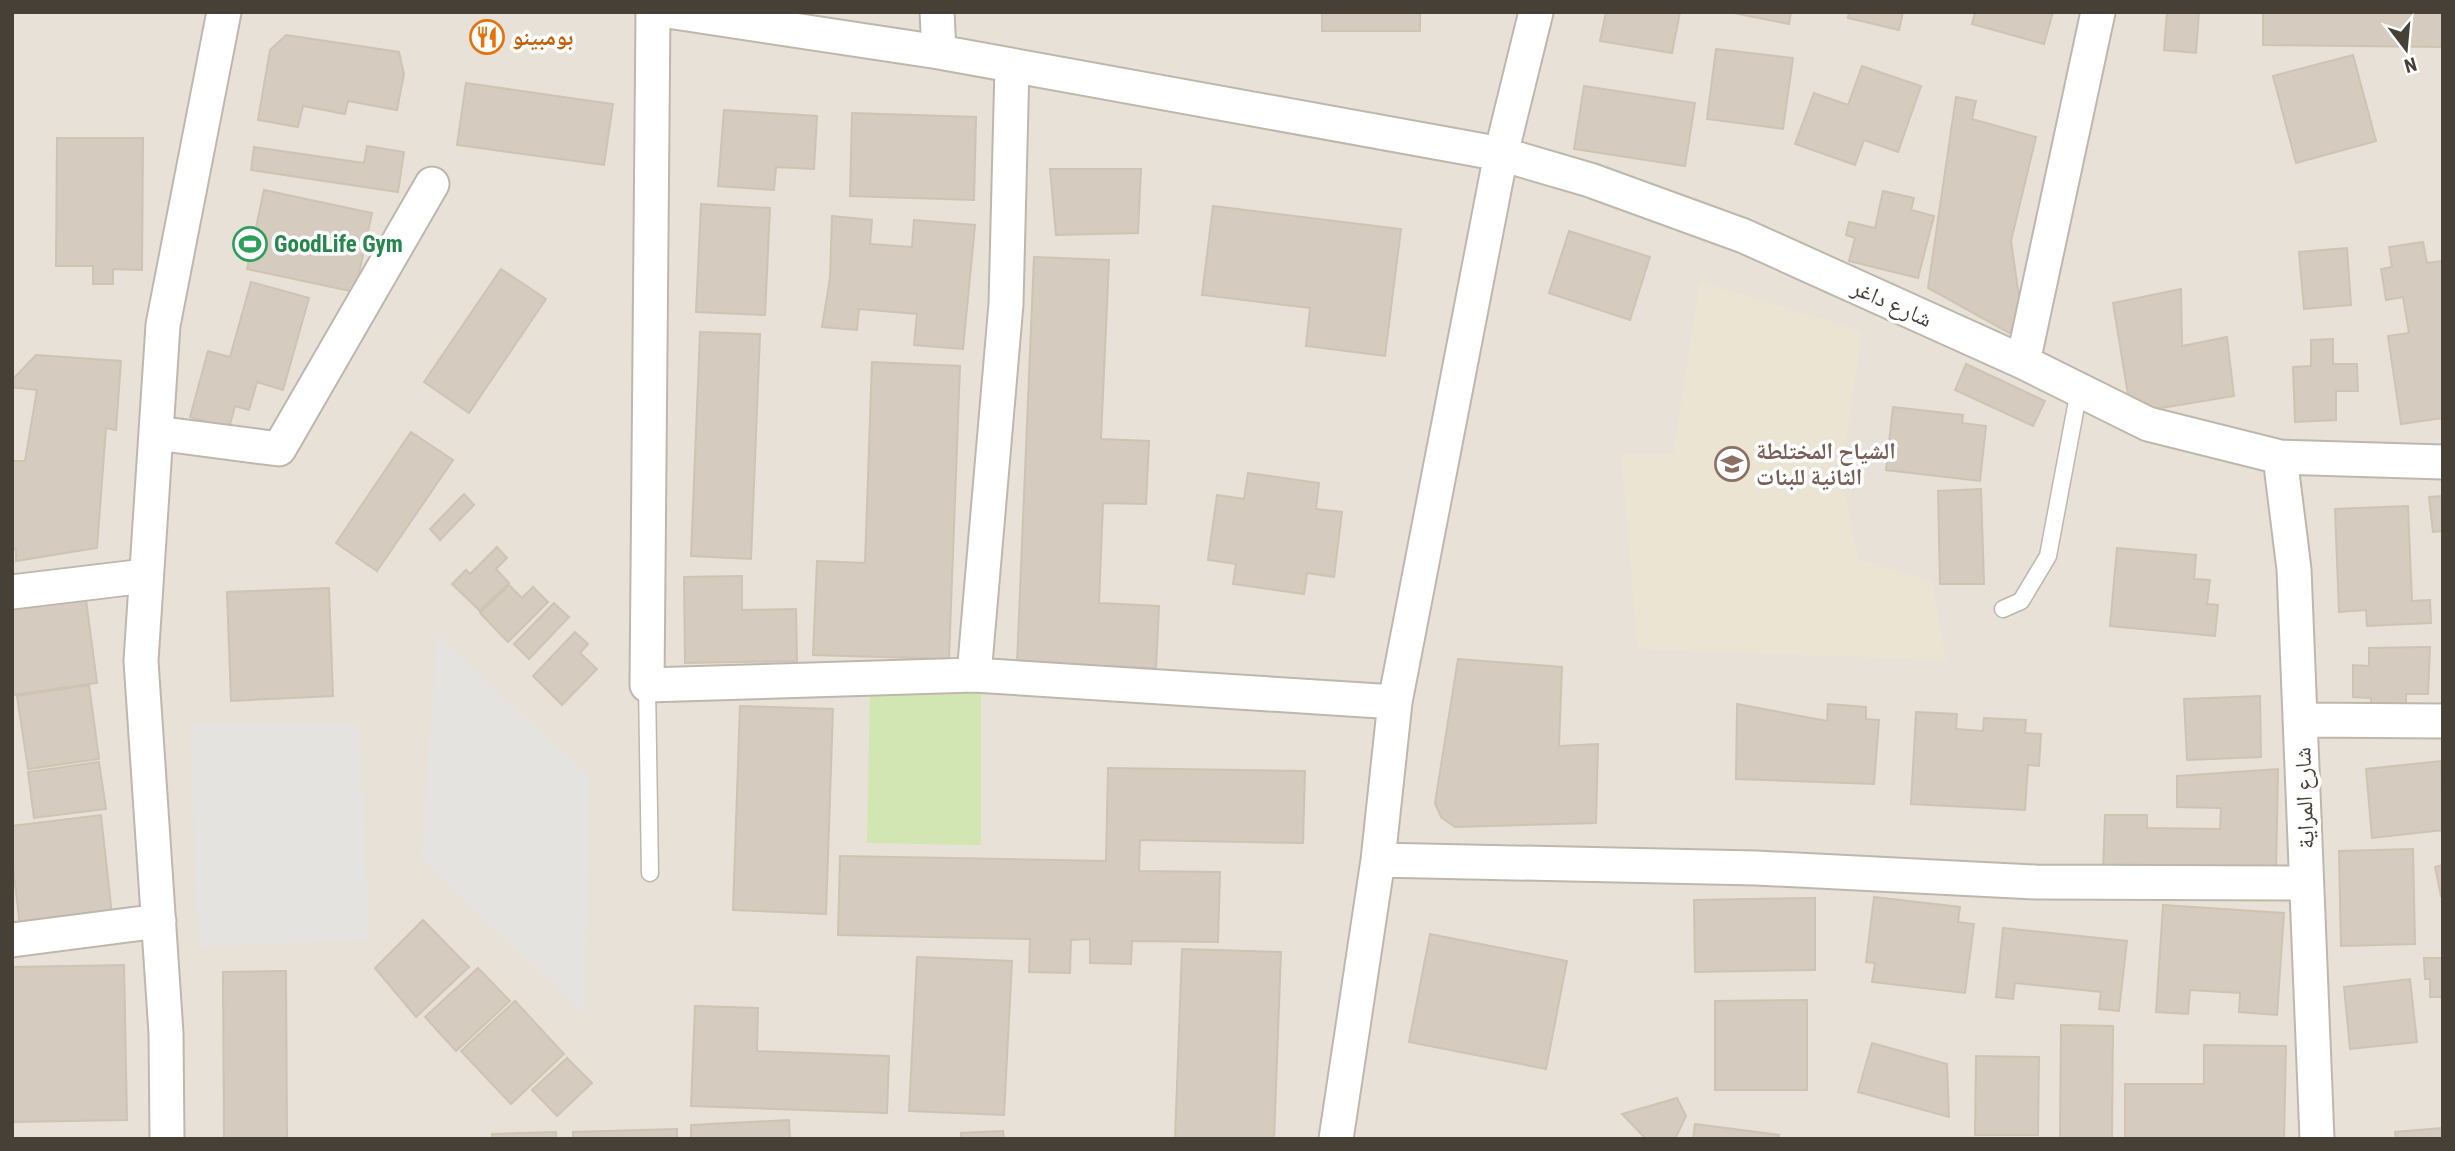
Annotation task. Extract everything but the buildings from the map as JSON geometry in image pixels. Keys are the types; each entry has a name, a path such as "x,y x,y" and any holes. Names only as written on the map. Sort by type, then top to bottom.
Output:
{"street":[{"path":"167,1139 166,1033 141,661 145,576 163,325 224,12"},
{"path":"653,12 646,685 974,675 1395,702"},
{"name":"شارع داغر","path":"674,12 939,52 1500,154 1590,180 1744,236 2024,362 2148,424 2280,457 2443,462"},
{"path":"937,12 939,52"},
{"path":"1336,1139 1378,860 1395,702 1500,154 1536,12"},
{"path":"2024,362 2098,12"},
{"path":"974,675 1006,304 1012,66"},
{"path":"156,433 279,449 335,347 432,184"},
{"name":"شارع المراية","path":"2280,457 2294,569 2302,720 2316,1139"},
{"path":"12,592 145,576"},
{"path":"2302,720 2443,721"},
{"path":"1378,860 1756,868 2036,882 2306,883"},
{"path":"12,940 159,921"}],"lane":[{"path":"2003,609 2021,601 2048,556 2080,390"},
{"path":"646,685 650,873"}],"shaded area":[{"path":"12,12 2443,12 2443,1139 12,1139"},
{"name":"الشياح المختلطة الثانية للبنات","path":"1700,282 1862,331 1841,474 1858,559 1932,582 1946,660 1638,649 1621,454 1673,454"},
{"path":"438,634 590,778 584,1014 421,859"},
{"path":"359,723 369,939 199,947 190,724"}],"green space":[{"path":"870,692 981,693 981,845 867,843"}],"place":[{"name":"بومبينو","path":"487,37"},
{"name":"GoodLife Gym","path":"250,244"},
{"name":"الشياح المختلطة الثانية للبنات","path":"1732,464"}]}
